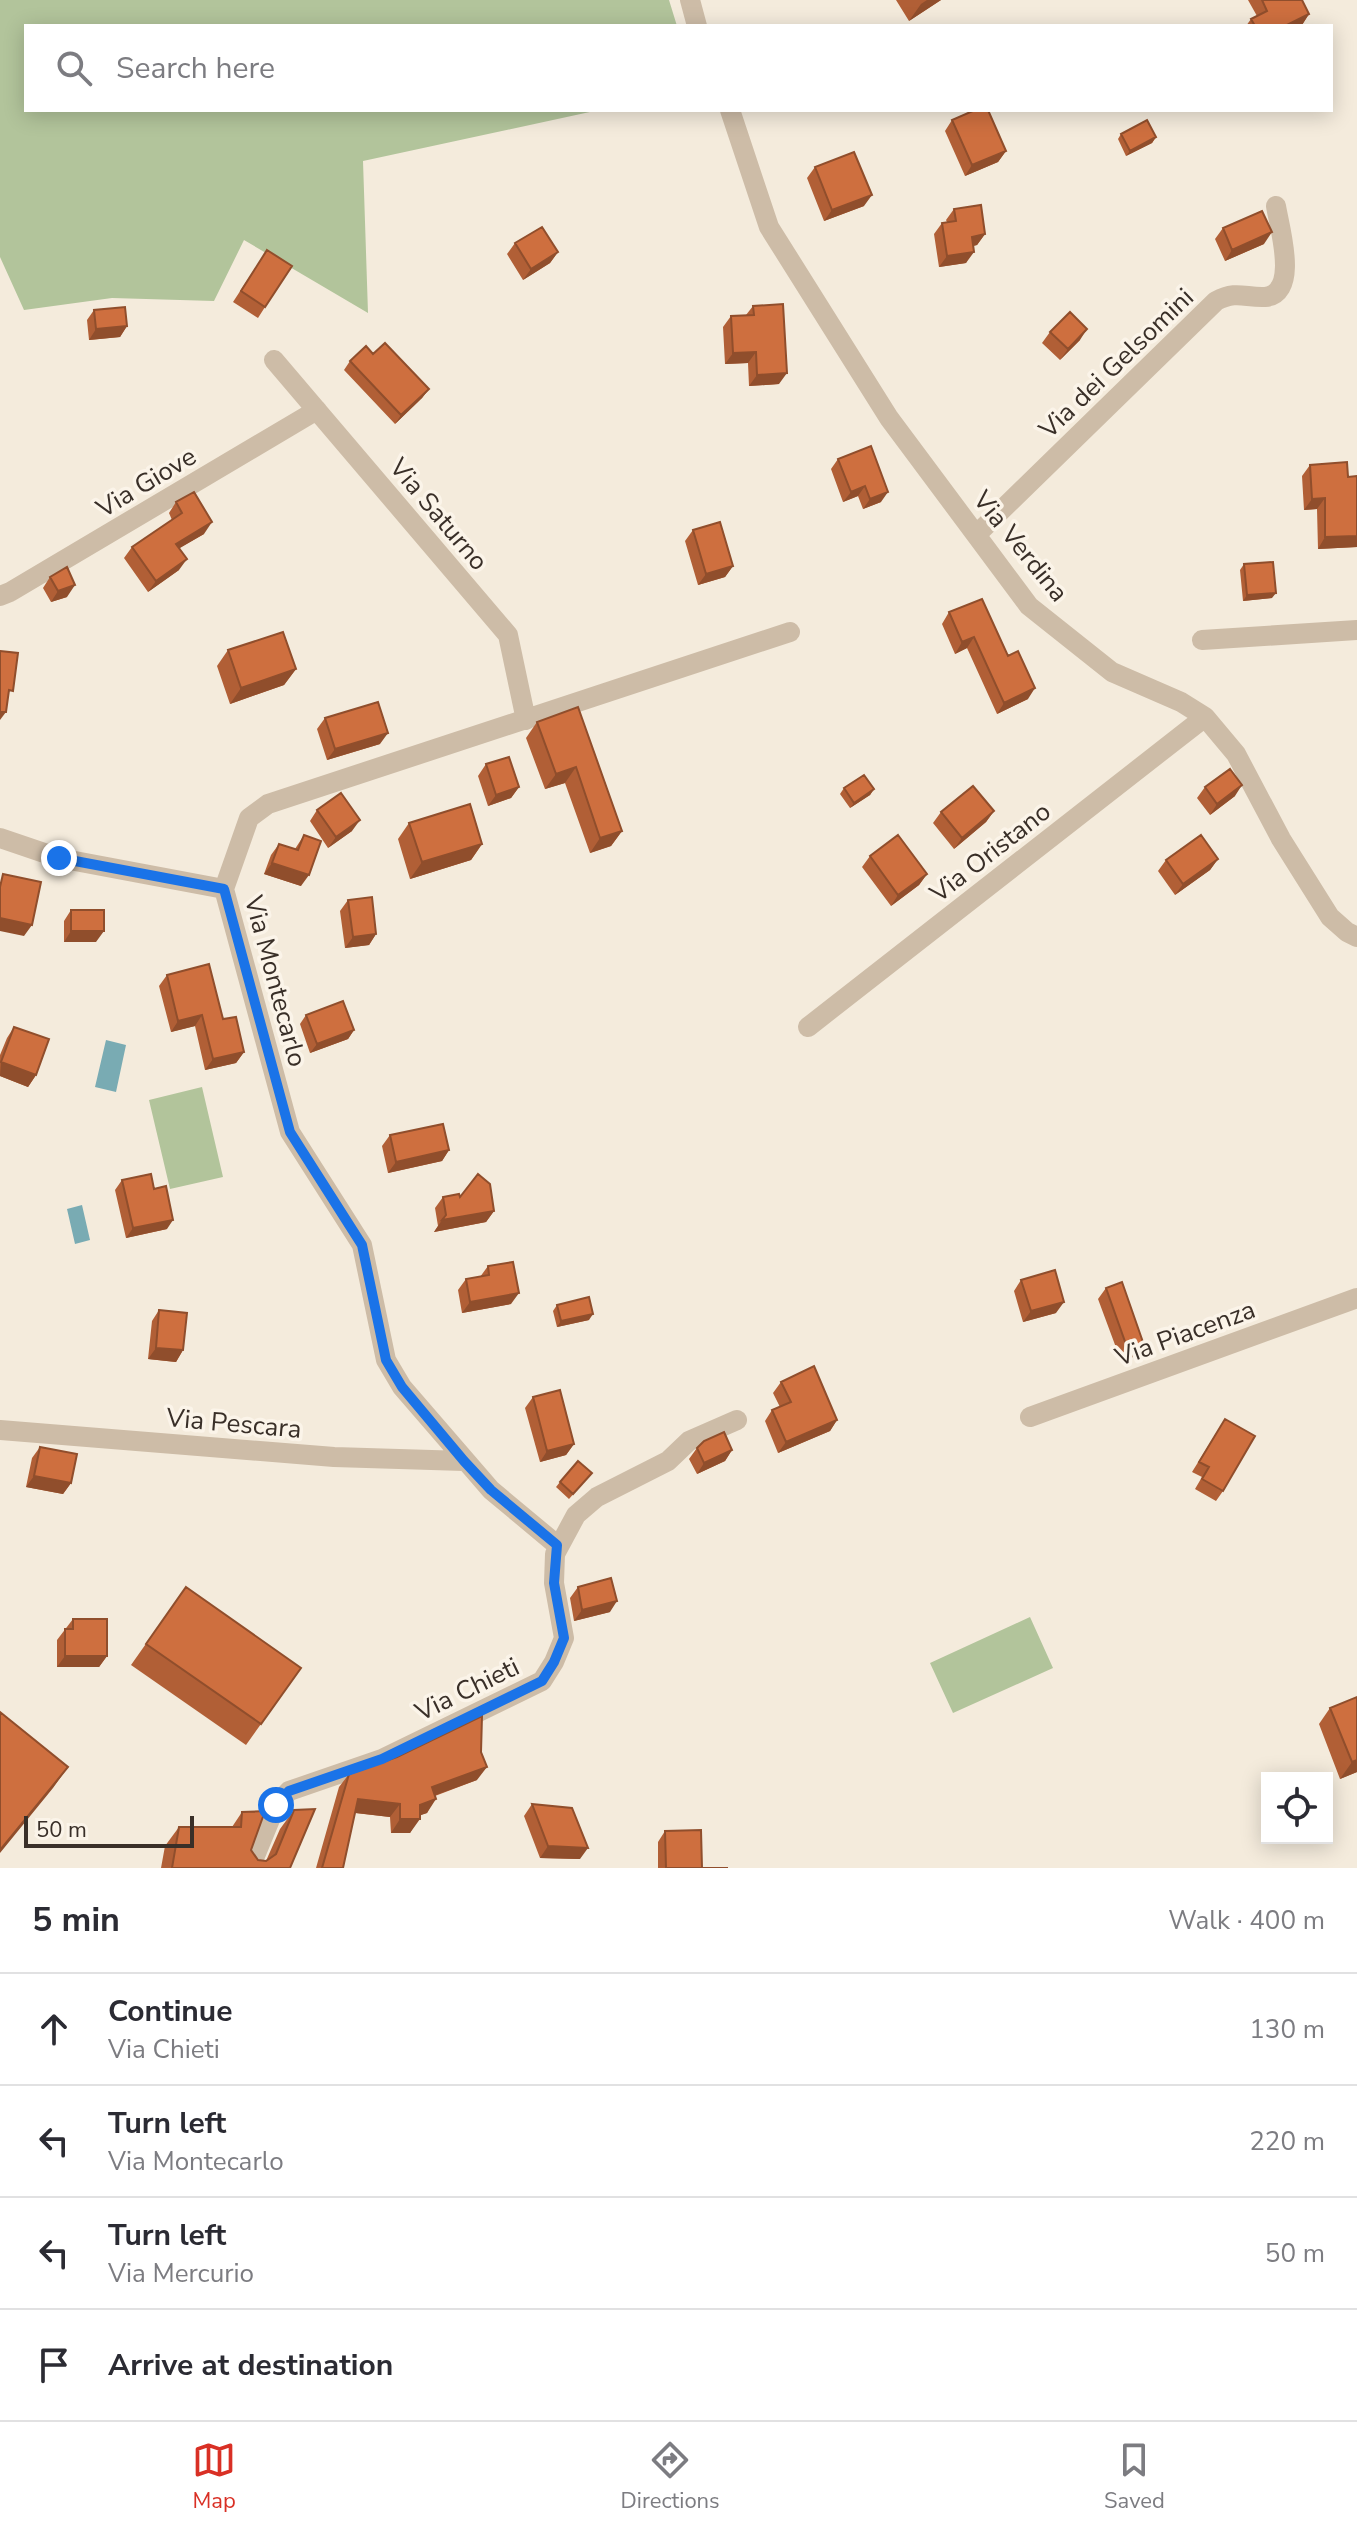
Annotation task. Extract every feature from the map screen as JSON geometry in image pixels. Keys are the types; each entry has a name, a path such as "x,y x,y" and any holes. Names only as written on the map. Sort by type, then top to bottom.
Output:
{"street":[{"path":"690,0 696,24"},
{"name":"Via Verdina","path":"731,112 769,227 889,418 1029,606 1112,672 1181,702 1205,717 1236,754 1281,839 1330,917 1357,937"},
{"name":"Via dei Gelsomini","path":"977,534 1216,301 1241,293 1266,297 1274,294 1287,270 1276,206"},
{"name":"Via Saturno","path":"274,360 508,635 526,720"},
{"name":"Via Giove","path":"0,596 317,410"},
{"path":"1202,640 1357,630"},
{"name":"Via Montecarlo","path":"557,1545 491,1490 464,1461 402,1387 386,1360 362,1245 290,1132 224,889 249,818 268,804 790,632"},
{"name":"Via Oristano","path":"808,1027 1205,717"},
{"path":"0,838 59,858 224,889"},
{"name":"Via Piacenza","path":"1030,1417 1357,1298"},
{"path":"557,1545 576,1515 597,1497 657,1468 689,1441 737,1420"},
{"name":"Via Pescara","path":"0,1430 334,1457 464,1461"},
{"name":"Via Chieti","path":"250,1868 276,1805 289,1791 382,1759 542,1681 564,1638 554,1583 557,1545"}],"green space":[{"path":"0,0 669,0 676,24 24,24 24,112 590,112 363,161 368,313 244,240 214,301 112,298 24,310 0,257"},
{"path":"202,1087 223,1177 170,1189 149,1100"},
{"path":"1030,1617 1053,1668 953,1713 930,1663"}],"water":[{"path":"106,1040 126,1045 116,1092 95,1087"},
{"path":"82,1205 90,1240 75,1244 67,1209"}],"building":[{"path":"1262,0 1302,0 1309,14 1289,24 1254,24 1251,19 1267,11"},
{"path":"970,112 989,112 1006,151 972,165 952,120"},
{"path":"1147,120 1156,137 1130,151 1121,134"},
{"path":"854,152 872,195 832,210 815,167"},
{"path":"981,205 985,234 972,237 974,252 947,256 942,223 956,221 954,209"},
{"path":"1262,211 1272,232 1232,250 1223,228"},
{"path":"542,227 558,252 531,269 515,243"},
{"path":"267,250 292,266 265,307 241,291"},
{"path":"783,304 787,373 757,375 756,352 733,353 731,316 754,315 753,306"},
{"path":"125,307 127,326 96,329 94,310"},
{"path":"1070,312 1087,329 1068,349 1050,332"},
{"path":"385,343 429,389 401,415 350,361 366,346 373,354"},
{"path":"871,446 888,492 870,499 865,486 851,492 838,459"},
{"path":"1347,462 1348,477 1357,476 1357,536 1325,537 1325,498 1312,499 1310,465"},
{"path":"194,492 212,522 176,544 187,559 156,581 132,547 182,513 176,502"},
{"path":"720,522 733,566 706,574 693,530"},
{"path":"1273,562 1276,593 1247,595 1244,564"},
{"path":"67,567 75,585 58,591 50,577"},
{"path":"982,599 1008,656 1018,651 1035,688 1004,703 974,637 962,642 949,612"},
{"path":"283,632 296,669 241,688 228,650"},
{"path":"0,651 18,653 13,691 9,690 6,712 0,712"},
{"path":"378,702 388,733 335,749 325,718"},
{"path":"578,707 622,831 600,838 576,767 556,774 537,722"},
{"path":"509,757 519,787 496,795 486,764"},
{"path":"1230,769 1242,785 1217,804 1205,787"},
{"path":"864,775 874,789 854,803 844,788"},
{"path":"973,786 994,811 962,838 941,812"},
{"path":"341,793 360,820 336,837 317,810"},
{"path":"470,804 482,844 422,862 409,823"},
{"path":"304,835 321,841 309,875 272,863 279,844 298,850"},
{"path":"898,835 927,874 898,895 870,856"},
{"path":"1201,835 1218,859 1183,884 1166,860"},
{"path":"3,874 41,882 32,925 0,918"},
{"path":"372,897 376,934 353,937 348,900"},
{"path":"71,910 104,910 104,931 71,931"},
{"path":"209,964 223,1019 236,1017 244,1052 213,1059 202,1015 178,1021 167,975"},
{"path":"343,1001 354,1030 317,1044 306,1015"},
{"path":"14,1027 49,1039 36,1075 1,1062"},
{"path":"443,1124 449,1150 396,1162 390,1135"},
{"path":"151,1174 154,1189 166,1186 173,1220 133,1228 122,1180"},
{"path":"478,1174 490,1184 494,1211 442,1220 446,1215 443,1197 459,1194 460,1197"},
{"path":"513,1262 519,1293 470,1302 466,1279 489,1275 488,1266"},
{"path":"1055,1270 1064,1302 1031,1311 1021,1280"},
{"path":"1122,1282 1144,1345 1128,1350 1106,1288"},
{"path":"589,1297 593,1314 561,1321 557,1305"},
{"path":"159,1310 187,1313 183,1350 156,1348"},
{"path":"814,1366 837,1420 786,1442 772,1410 791,1402 781,1382"},
{"path":"560,1390 574,1444 547,1451 533,1397"},
{"path":"1225,1419 1255,1436 1223,1491 1202,1479 1209,1467 1199,1462"},
{"path":"724,1432 732,1450 704,1463 697,1448 704,1441"},
{"path":"40,1447 77,1454 71,1483 34,1476"},
{"path":"578,1461 592,1473 573,1494 560,1482"},
{"path":"611,1578 617,1601 582,1610 578,1587"},
{"path":"186,1587 301,1668 261,1724 146,1644"},
{"path":"73,1619 107,1619 107,1656 65,1656 65,1629 73,1629"},
{"path":"1357,1697 1357,1760 1352,1762 1330,1708"},
{"path":"0,1712 68,1767 0,1850"},
{"path":"482,1716 481,1752 487,1767 432,1787 436,1799 420,1805 420,1819 400,1819 400,1804 358,1799 343,1868 322,1868 349,1774 397,1757"},
{"path":"532,1804 572,1808 588,1848 548,1846"},
{"path":"315,1809 290,1868 172,1868 179,1827 241,1827 242,1812 265,1811 251,1850 258,1860 266,1861 276,1854 294,1810"},
{"path":"701,1830 702,1868 666,1868 665,1831"}],"route":[{"path":"59,858 224,889 290,1132 362,1245 386,1360 402,1387 464,1461 491,1490 557,1545 554,1583 564,1638 542,1681 382,1759 289,1791 276,1805"}]}
